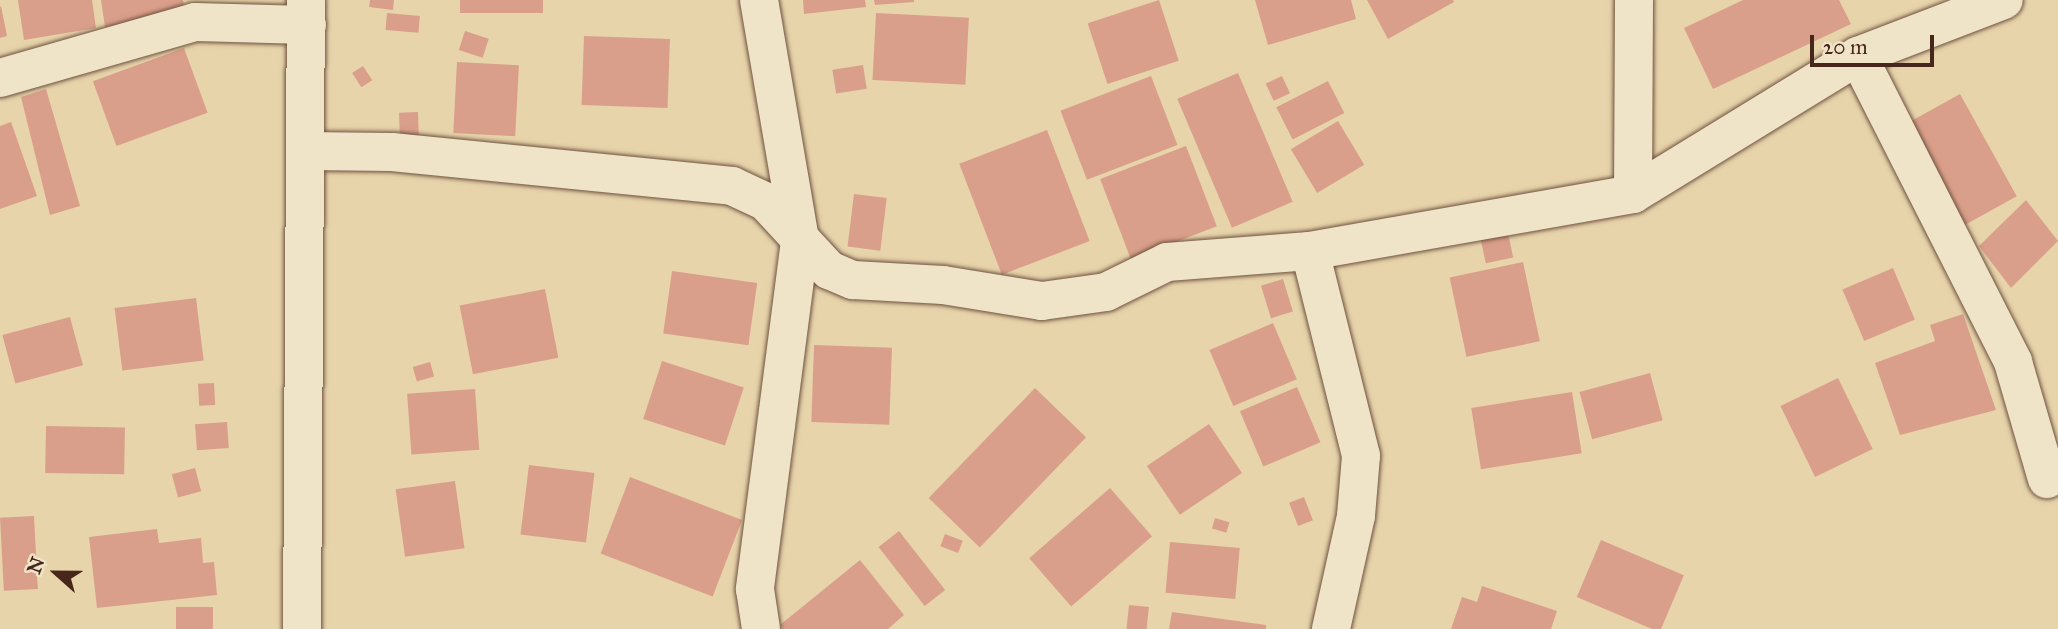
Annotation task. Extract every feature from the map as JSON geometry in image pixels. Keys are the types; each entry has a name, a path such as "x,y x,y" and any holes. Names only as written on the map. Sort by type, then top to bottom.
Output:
{"street":[{"path":"759,0 800,241 755,589 761,629"},
{"path":"1633,194 1634,0"},
{"path":"306,151 392,152 732,186 766,202 829,270 853,280 943,285 1042,301 1106,292 1167,262 1310,251 1633,194 1858,56 2004,0"},
{"path":"0,78 195,22 306,13 302,629"},
{"path":"1858,56 2013,362 2047,479"},
{"path":"1310,251 1361,457 1356,516 1331,629"}],"building":[{"path":"18,0 92,0 96,28 24,40"},
{"path":"101,0 183,0 185,17 105,27"},
{"path":"370,0 394,0 393,10 369,7"},
{"path":"460,0 543,0 543,13 460,13"},
{"path":"803,0 865,0 866,7 804,14"},
{"path":"874,0 914,0 914,2 875,5"},
{"path":"1159,0 1179,61 1107,84 1088,23"},
{"path":"1255,0 1351,0 1356,19 1268,45"},
{"path":"1367,0 1453,0 1454,2 1388,39"},
{"path":"1743,0 1839,0 1851,24 1713,89 1684,28"},
{"path":"0,7 7,36 0,38"},
{"path":"387,13 420,16 418,33 386,30"},
{"path":"876,13 969,18 965,85 872,80"},
{"path":"465,31 489,39 483,58 459,50"},
{"path":"584,36 670,39 668,108 582,105"},
{"path":"184,48 208,113 116,146 93,81"},
{"path":"457,62 519,65 515,136 453,133"},
{"path":"863,65 867,89 836,94 832,70"},
{"path":"363,66 372,80 361,87 352,73"},
{"path":"1238,73 1293,202 1232,228 1177,99"},
{"path":"1151,76 1178,145 1087,180 1060,111"},
{"path":"1282,76 1290,93 1274,101 1266,84"},
{"path":"1328,81 1344,113 1293,139 1276,107"},
{"path":"46,89 80,206 50,215 21,97"},
{"path":"1960,94 2017,196 1961,227 1904,125"},
{"path":"418,112 419,138 400,139 399,113"},
{"path":"1338,121 1364,165 1317,193 1291,149"},
{"path":"11,122 37,196 0,209 0,126"},
{"path":"1047,130 1090,241 1002,275 959,164"},
{"path":"1186,146 1217,226 1131,259 1100,179"},
{"path":"854,194 887,198 880,251 848,247"},
{"path":"2026,200 2058,241 2011,288 1979,246"},
{"path":"1508,233 1513,257 1486,263 1481,239"},
{"path":"1523,262 1540,341 1466,357 1450,278"},
{"path":"1893,268 1915,320 1864,341 1842,289"},
{"path":"672,271 757,283 748,345 663,333"},
{"path":"1283,279 1293,312 1271,318 1261,286"},
{"path":"545,289 558,358 473,374 460,306"},
{"path":"196,298 204,361 122,371 115,308"},
{"path":"1963,314 1996,410 1900,435 1875,363 1935,341 1930,325"},
{"path":"70,317 83,365 15,383 2,335"},
{"path":"1273,323 1297,379 1233,406 1209,350"},
{"path":"814,345 892,348 889,425 811,422"},
{"path":"662,361 744,388 725,446 643,419"},
{"path":"430,362 434,376 417,381 413,367"},
{"path":"1650,373 1663,420 1592,439 1579,392"},
{"path":"1838,378 1873,449 1815,477 1780,406"},
{"path":"214,383 215,405 199,406 198,384"},
{"path":"1297,387 1320,442 1263,466 1240,411"},
{"path":"1035,388 1086,437 980,547 929,498"},
{"path":"475,389 479,450 411,455 407,394"},
{"path":"1572,392 1582,453 1481,469 1471,408"},
{"path":"227,422 229,448 197,450 195,424"},
{"path":"1209,424 1242,473 1180,515 1147,466"},
{"path":"46,426 125,427 124,474 45,473"},
{"path":"529,465 595,473 586,543 520,534"},
{"path":"195,468 201,491 178,497 172,474"},
{"path":"630,477 742,520 713,597 601,554"},
{"path":"455,481 464,548 405,557 396,489"},
{"path":"1110,488 1152,536 1071,606 1029,558"},
{"path":"1304,497 1313,520 1298,526 1289,503"},
{"path":"34,516 38,589 4,591 0,518"},
{"path":"1215,518 1229,522 1226,533 1212,529"},
{"path":"157,529 159,543 201,538 203,563 214,562 217,595 97,608 89,537"},
{"path":"899,531 945,590 925,606 879,547"},
{"path":"945,534 963,541 958,553 940,546"},
{"path":"1601,540 1684,575 1661,629 1652,629 1577,597"},
{"path":"1170,542 1240,548 1235,599 1166,593"},
{"path":"860,560 904,615 888,629 783,629 780,625"},
{"path":"1482,586 1557,611 1551,629 1451,629 1462,597 1477,602"},
{"path":"1129,605 1149,607 1147,629 1126,629"},
{"path":"176,607 213,607 213,629 176,629"},
{"path":"1172,612 1266,625 1266,629 1169,629"}]}
